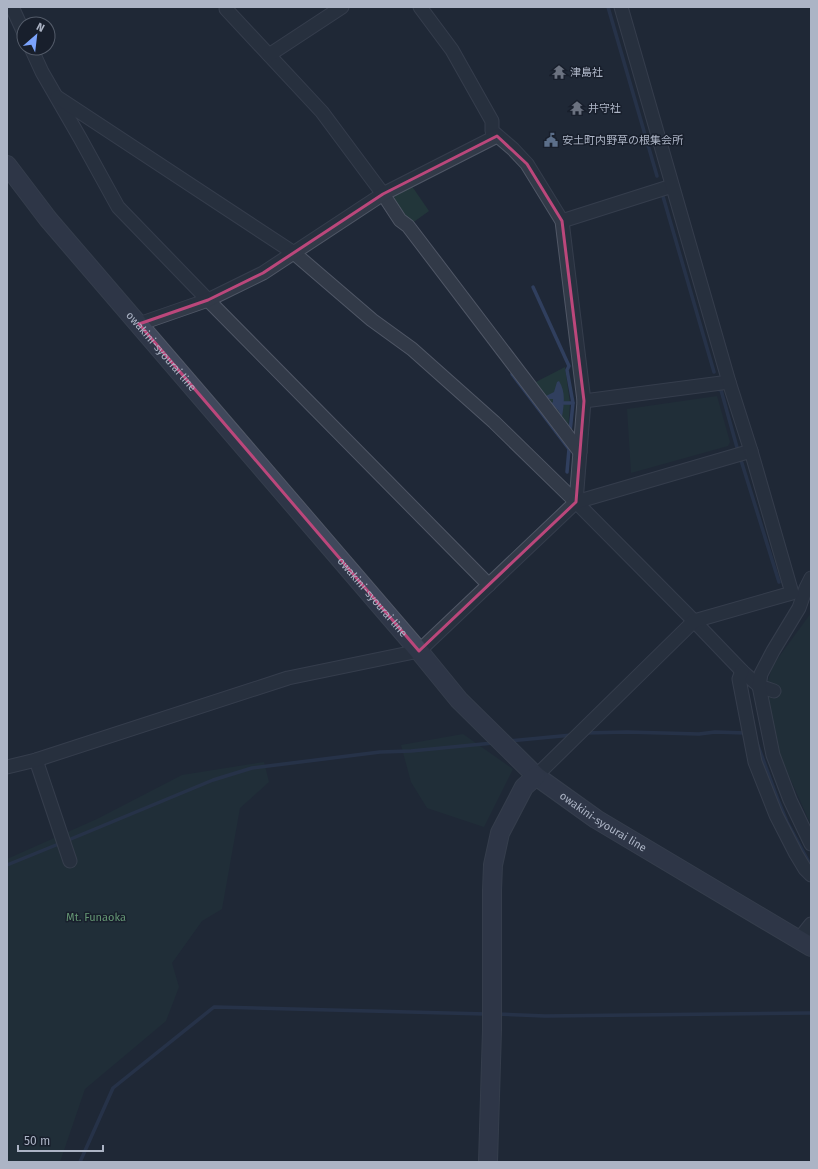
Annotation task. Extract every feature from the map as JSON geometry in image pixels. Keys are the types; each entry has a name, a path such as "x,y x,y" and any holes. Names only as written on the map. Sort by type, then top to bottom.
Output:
{"main road":[{"name":"owakini-syourai line","path":"7,165 48,219 419,651 459,700 536,776 596,819 805,943"},
{"path":"488,1162 493,1000 493,865 500,833 524,787 536,776"}],"street":[{"path":"269,55 342,7"},
{"path":"420,7 452,50 492,121 492,131 513,149 527,164 562,221 584,401 576,502"},
{"path":"621,7 792,594 805,607"},
{"path":"226,10 322,112 383,194 400,220 408,226 580,452"},
{"path":"35,56 42,72 118,207 489,585"},
{"path":"57,97 294,253 372,320 412,349 494,422 576,502 694,621 742,672 759,686 774,692"},
{"path":"139,324 208,300 263,273 383,194 497,136"},
{"path":"562,221 672,186"},
{"path":"584,401 729,382"},
{"path":"7,767 36,760 288,678 419,651 576,502 751,452"},
{"path":"811,578 806,588 805,607 773,650 762,674 759,686 774,755 790,800 811,844"},
{"path":"536,776 694,621 792,594"},
{"path":"742,672 739,679 755,762 776,815 796,854 805,869 811,875"},
{"path":"36,760 70,861"},
{"path":"805,943 811,924"}],"highlighted area":[{"path":"497,136 527,164 562,221 584,401 576,502 419,651 139,324 208,300 263,273 383,194"}],"green space":[{"path":"407,179 429,211 408,226 391,202 395,198 390,191"},
{"path":"565,367 570,403 568,432 532,384"},
{"path":"717,396 730,442 728,446 631,473 627,409"},
{"path":"811,613 811,825 759,709 773,665"},
{"path":"463,734 513,769 484,827 427,808 411,782 401,745"},
{"name":"Mt. Funaoka","path":"264,762 269,782 240,808 222,909 202,921 172,963 179,987 166,1021 85,1089 60,1162 7,1162 7,859 97,819 182,775"}],"water":[{"path":"559,381 564,394 562,417 558,410 550,404 553,402 553,399 547,399 546,396 554,392 557,382"}],"waterway":[{"path":"608,7 657,176"},
{"path":"662,193 714,372"},
{"path":"533,287 569,366 567,370 573,403 570,432"},
{"path":"512,374 569,449 567,472"},
{"path":"717,389 721,390 738,451"},
{"path":"564,403 573,403"},
{"path":"740,457 779,582"},
{"path":"584,733 746,733"},
{"path":"509,741 572,735"},
{"path":"66,841 213,780 252,768 380,752 411,751 493,743"},
{"path":"757,743 787,822 811,866"},
{"path":"7,865 61,843"},
{"path":"80,1162 113,1088 214,1007 486,1014"},
{"path":"496,1014 545,1016 811,1013"}],"place":[{"name":"津島社","path":"559,72"},
{"name":"井守社","path":"577,108"},
{"name":"安土町内野草の根集会所","path":"551,140"}]}
